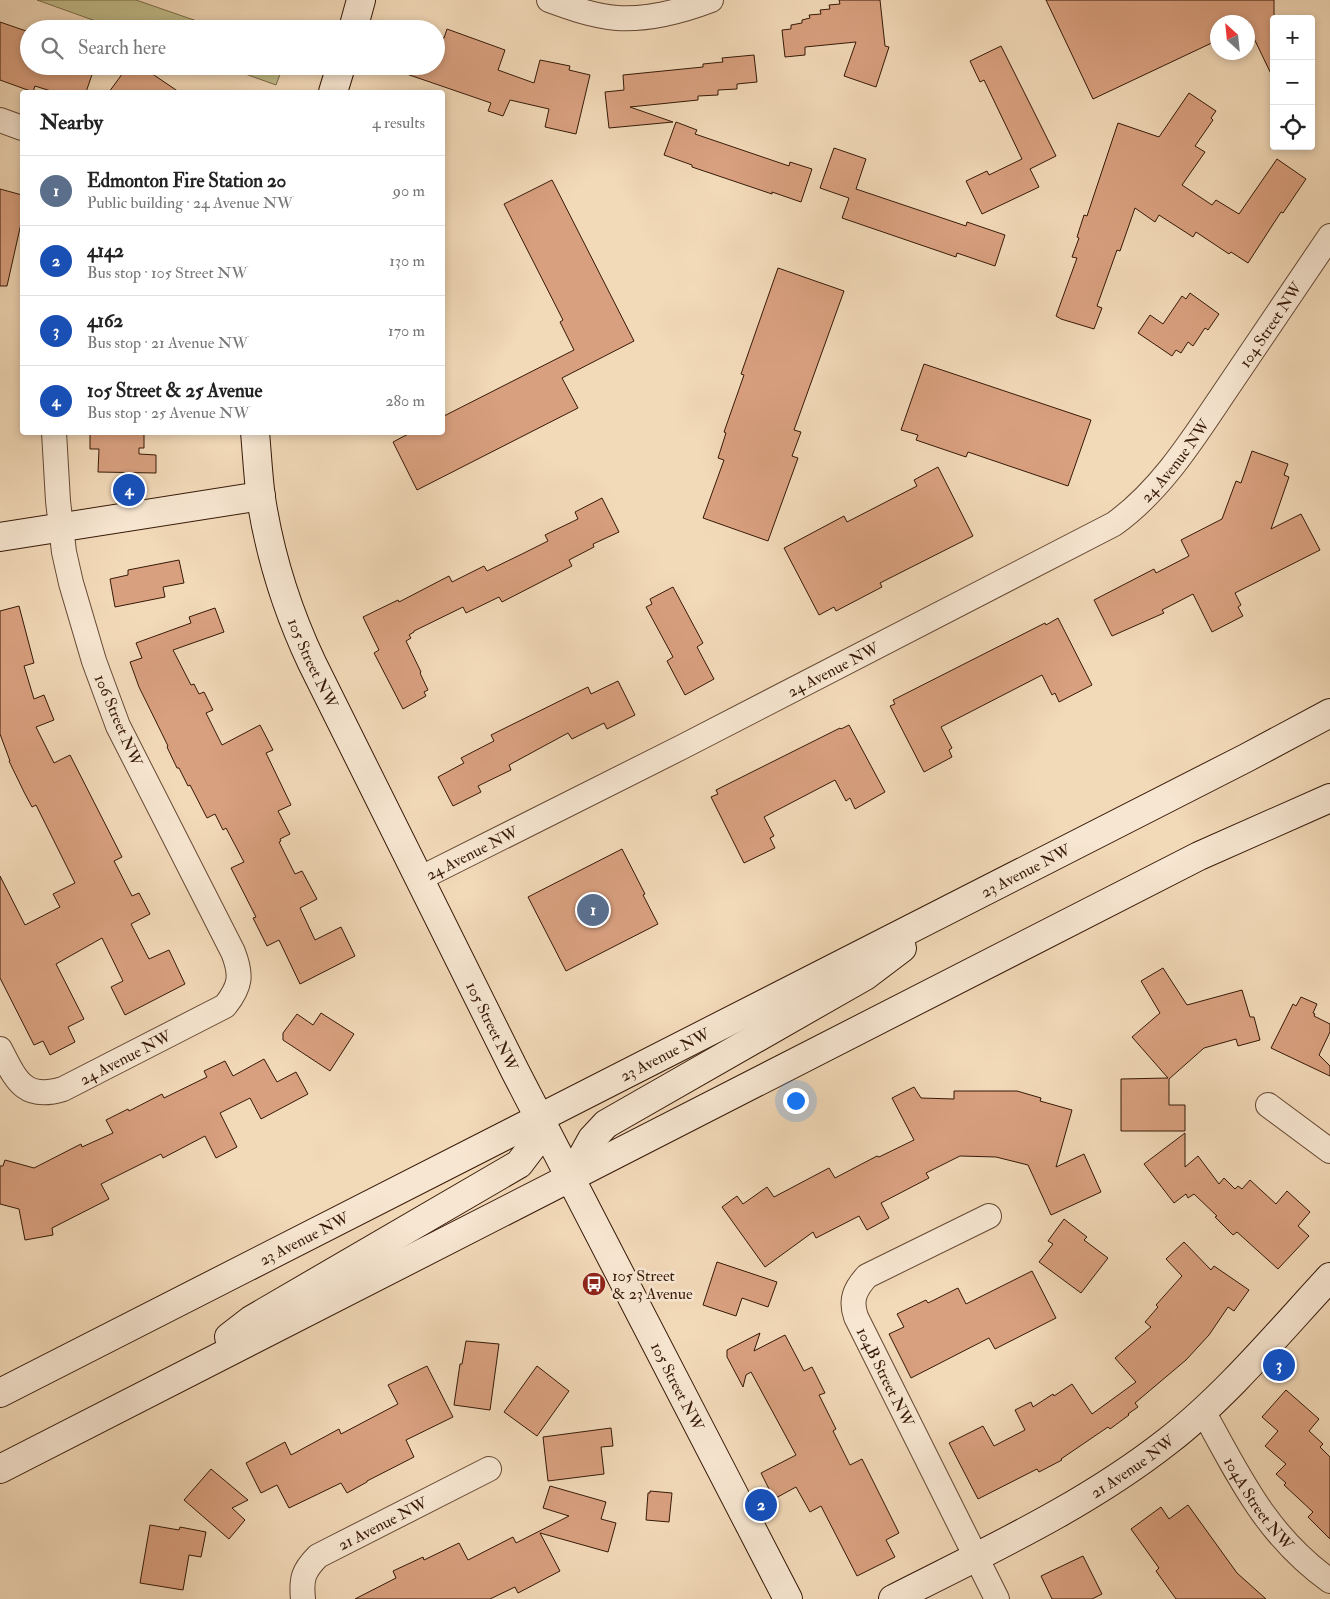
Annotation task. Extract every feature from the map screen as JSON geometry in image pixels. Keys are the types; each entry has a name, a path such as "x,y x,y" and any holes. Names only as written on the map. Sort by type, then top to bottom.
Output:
{"main road":[{"path":"355,20 361,0"},
{"path":"334,90 338,75"},
{"name":"105 Street NW","path":"255,435 261,496 276,568 298,633 540,1118 788,1599"},
{"path":"0,537 261,496"},
{"name":"23 Avenue NW","path":"0,1393 1246,758 1330,713"},
{"path":"0,1469 1199,856 1330,798"},
{"path":"571,1177 592,1139 606,1124 865,976 954,907"},
{"path":"181,1376 251,1320 519,1164 538,1139 540,1118"},
{"name":"21 Avenue NW","path":"893,1599 1066,1510 1103,1488 1169,1441 1227,1387 1330,1277"}],"street":[{"path":"549,0 595,14 617,18 660,14 712,0"},
{"path":"0,120 20,127"},
{"name":"104 Street NW","path":"1209,414 1330,236"},
{"name":"24 Avenue NW","path":"420,879 682,747 1114,524 1133,511 1150,494 1209,414"},
{"name":"106 Street NW","path":"54,435 61,528 71,583 105,692 118,726 233,952 240,977 237,988"},
{"name":"24 Avenue NW","path":"0,1049 15,1075 30,1091 42,1093 63,1089 214,1013 225,1006 237,988"},
{"path":"1268,1106 1330,1151"},
{"name":"104B Street NW","path":"989,1216 867,1276 857,1287 852,1307 997,1599"},
{"name":"104A Street NW","path":"1203,1411 1248,1494 1261,1513 1293,1550 1330,1581"},
{"name":"21 Avenue NW","path":"303,1599 302,1586 304,1574 309,1565 318,1556 489,1469"}],"shaded area":[{"path":"37,0 136,0 194,20 93,20"},
{"path":"248,75 280,75 276,85"}],"building":[{"path":"839,0 880,0 885,46 889,47 876,87 844,76 856,42 805,47 805,55 785,57 782,30 791,29 791,25 802,23 802,20 810,18 809,15 821,14 820,10 830,9 829,5 840,4"},
{"path":"1046,0 1274,0 1274,15 1270,15 1270,72 1255,41 1255,15 1210,15 1210,44 1093,99"},
{"path":"0,22 20,29 20,75 92,75 87,90 48,90 35,86 34,90 28,90 0,80"},
{"path":"447,29 505,50 498,70 534,83 540,60 570,66 569,70 590,75 576,134 545,127 549,109 510,100 503,116 488,111 491,103 409,75 445,75 445,35"},
{"path":"1001,46 1056,156 1030,169 1039,187 982,214 966,181 987,171 989,175 1022,159 984,80 980,82 970,61"},
{"path":"754,55 757,82 737,84 737,89 718,90 718,95 698,96 698,100 630,107 673,122 609,128 605,92 624,90 623,75 703,67 703,64 723,62 722,58"},
{"path":"121,75 154,75 176,90 110,90"},
{"path":"1189,93 1216,111 1211,118 1213,120 1195,146 1205,152 1182,185 1212,205 1216,200 1239,214 1277,159 1306,179 1283,213 1281,212 1248,263 1231,252 1229,254 1196,232 1193,237 1159,215 1155,222 1135,208 1120,251 1117,250 1097,306 1102,308 1094,329 1061,319 1056,316 1077,258 1072,257 1079,238 1077,237 1084,215 1087,216 1118,123 1159,137"},
{"path":"676,122 697,130 695,134 789,166 790,162 812,169 801,202 692,167 692,165 664,155"},
{"path":"834,148 866,159 856,189 966,226 967,222 1005,235 995,266 957,253 956,257 842,218 849,198 820,188"},
{"path":"552,180 634,341 562,378 578,408 417,490 393,442 406,435 445,435 445,415 574,350 560,322 563,320 504,204"},
{"path":"0,189 20,194 20,228 7,286 0,286"},
{"path":"778,268 844,291 794,430 801,432 792,456 798,458 768,541 703,518 724,460 718,458 726,433 724,432 744,375 741,374"},
{"path":"1190,293 1219,314 1208,330 1205,328 1193,346 1188,342 1181,353 1176,350 1172,356 1138,333 1150,315 1163,324 1182,296 1186,299"},
{"path":"924,364 1091,420 1068,486 968,452 966,457 916,440 918,435 901,430"},
{"path":"90,435 144,435 144,448 139,448 139,454 156,455 156,473 98,472 99,449 90,449"},
{"path":"1252,451 1288,464 1284,475 1289,477 1271,529 1301,514 1320,550 1235,593 1241,605 1238,607 1243,616 1212,632 1193,594 1162,610 1164,613 1112,636 1094,600 1154,569 1156,573 1189,556 1181,540 1222,519 1236,481 1241,483"},
{"path":"938,467 973,536 880,583 882,587 836,611 834,607 819,615 784,548 844,516 847,522 917,486 914,480"},
{"path":"602,498 619,532 593,544 594,547 569,560 572,566 502,602 499,597 466,613 463,607 409,635 411,638 406,641 428,690 424,692 426,696 403,709 374,653 379,650 363,617 398,600 399,602 449,576 452,582 484,566 487,571 522,554 548,541 545,535 578,519 575,512"},
{"path":"179,560 184,583 163,587 165,597 115,607 110,579 128,575 128,570"},
{"path":"673,587 703,643 697,647 714,679 685,695 667,661 673,657 646,607 652,604 650,599"},
{"path":"19,606 34,663 24,666 34,699 44,695 54,720 36,727 54,763 70,755 122,857 114,861 132,896 139,893 150,914 131,924 149,959 169,950 185,984 125,1015 111,987 123,981 102,938 56,964 84,1019 68,1027 75,1042 50,1055 43,1041 34,1045 0,978 0,876 25,925 60,907 53,894 75,883 36,805 32,807 24,792 9,761 0,734 0,611"},
{"path":"215,608 224,632 173,650 191,685 194,684 199,694 204,692 213,710 206,713 222,745 260,725 273,750 266,753 291,805 278,811 290,834 280,839 281,841 279,842 295,874 302,871 317,899 300,908 315,940 341,927 355,956 300,984 279,940 267,946 253,918 256,917 231,868 244,862 226,828 223,830 215,814 207,818 190,785 188,786 179,768 177,768 139,687 130,662 142,658 136,643 191,623 189,617"},
{"path":"1058,618 1092,685 1059,702 1055,693 1052,695 1042,675 941,727 952,748 949,750 952,757 924,772 890,706 895,704 893,700"},
{"path":"618,681 635,715 607,729 604,723 572,739 568,733 509,765 511,770 478,786 481,792 453,806 438,777 464,763 461,758 494,741 491,735 588,687 591,694"},
{"path":"849,725 885,792 855,809 850,798 846,801 835,780 764,817 774,836 770,838 775,848 744,863 711,797 718,794 716,790"},
{"path":"622,849 658,924 566,971 528,897"},
{"path":"1163,968 1187,1005 1242,990 1250,1017 1254,1017 1260,1040 1238,1046 1236,1039 1204,1048 1169,1079 1169,1105 1185,1105 1185,1131 1121,1131 1121,1079 1168,1078 1132,1037 1160,1013 1141,981"},
{"path":"1301,997 1317,1004 1313,1013 1315,1014 1314,1016 1330,1024 1330,1032 1319,1055 1330,1066 1330,1076 1271,1048 1293,1004 1296,1006"},
{"path":"321,1013 354,1034 330,1071 283,1040 283,1033 297,1014 313,1025"},
{"path":"264,1059 277,1082 296,1072 308,1094 261,1119 250,1098 220,1113 237,1147 216,1158 205,1136 163,1158 161,1154 101,1184 109,1199 52,1228 53,1235 25,1240 19,1209 0,1204 0,1166 3,1166 5,1160 34,1168 81,1144 82,1147 113,1133 106,1120 128,1109 129,1111 162,1094 164,1098 207,1077 204,1071 225,1061 233,1076"},
{"path":"914,1087 921,1098 954,1099 954,1091 1017,1091 1041,1098 1040,1101 1072,1110 1056,1167 1084,1154 1101,1192 1051,1215 1028,1165 996,1157 960,1156 926,1173 929,1178 881,1203 889,1218 867,1230 859,1216 816,1238 813,1232 765,1267 722,1207 737,1196 743,1204 767,1187 774,1197 829,1168 835,1178 877,1156 879,1157 914,1140 892,1098"},
{"path":"1185,1133 1185,1167 1198,1156 1219,1184 1224,1178 1235,1189 1238,1186 1242,1189 1250,1180 1276,1204 1287,1191 1310,1212 1298,1226 1309,1236 1278,1269 1237,1232 1233,1235 1215,1217 1217,1216 1194,1194 1188,1198 1186,1194 1174,1203 1144,1164"},
{"path":"1064,1219 1087,1237 1084,1240 1108,1258 1081,1293 1039,1262 1053,1244 1048,1241"},
{"path":"1184,1242 1211,1270 1214,1266 1249,1290 1234,1311 1228,1307 1209,1335 1186,1360 1135,1403 1138,1407 1110,1429 1108,1427 1062,1460 1039,1472 1037,1469 978,1499 949,1443 983,1426 994,1446 1025,1430 1015,1410 1031,1402 1033,1407 1072,1384 1092,1414 1136,1382 1115,1358 1151,1327 1145,1322 1158,1307 1156,1305 1182,1276 1166,1259"},
{"path":"717,1262 777,1282 768,1307 742,1298 736,1316 703,1305"},
{"path":"1032,1271 1056,1318 995,1349 989,1338 911,1378 889,1334 904,1327 897,1314 926,1300 928,1303 958,1288 966,1304"},
{"path":"760,1333 754,1351 785,1335 804,1371 812,1367 825,1393 819,1395 836,1429 833,1431 850,1465 862,1459 899,1533 886,1540 895,1557 857,1576 821,1506 810,1512 796,1487 774,1499 761,1473 796,1455 751,1372 746,1375 743,1387 727,1357 727,1350"},
{"path":"466,1341 499,1344 490,1410 454,1405 460,1364 462,1364"},
{"path":"427,1366 453,1417 406,1440 414,1457 347,1493 341,1483 289,1508 277,1485 261,1493 246,1463 285,1442 291,1455 339,1429 341,1434 398,1404 388,1385"},
{"path":"537,1366 569,1391 537,1436 504,1412"},
{"path":"1286,1390 1319,1419 1309,1431 1323,1444 1320,1447 1330,1457 1330,1539 1308,1517 1313,1512 1284,1485 1286,1483 1276,1474 1286,1464 1265,1446 1278,1431 1262,1417"},
{"path":"611,1428 613,1446 601,1447 604,1474 548,1481 543,1437"},
{"path":"211,1469 248,1500 232,1508 245,1520 229,1539 184,1500"},
{"path":"550,1486 606,1502 601,1519 616,1523 608,1552 540,1533 560,1571 518,1593 515,1587 490,1599 355,1599 396,1578 393,1571 423,1557 424,1560 459,1543 468,1560 513,1537 516,1543 569,1516 543,1508"},
{"path":"650,1491 672,1493 669,1522 646,1520 648,1493"},
{"path":"1188,1505 1237,1573 1266,1599 1176,1599 1156,1571 1159,1568 1131,1529 1161,1507 1169,1519"},
{"path":"150,1525 179,1530 180,1527 206,1532 201,1557 189,1555 183,1590 140,1583"},
{"path":"1083,1556 1102,1594 1092,1599 1052,1599 1041,1576"}],"place":[{"name":"105 Street & 25 Avenue","path":"129,490"},
{"name":"Edmonton Fire Station 20","path":"593,910"},
{"name":"105 Street & 23 Avenue","path":"594,1284"},
{"name":"4162","path":"1279,1365"},
{"name":"4142","path":"761,1505"}]}
